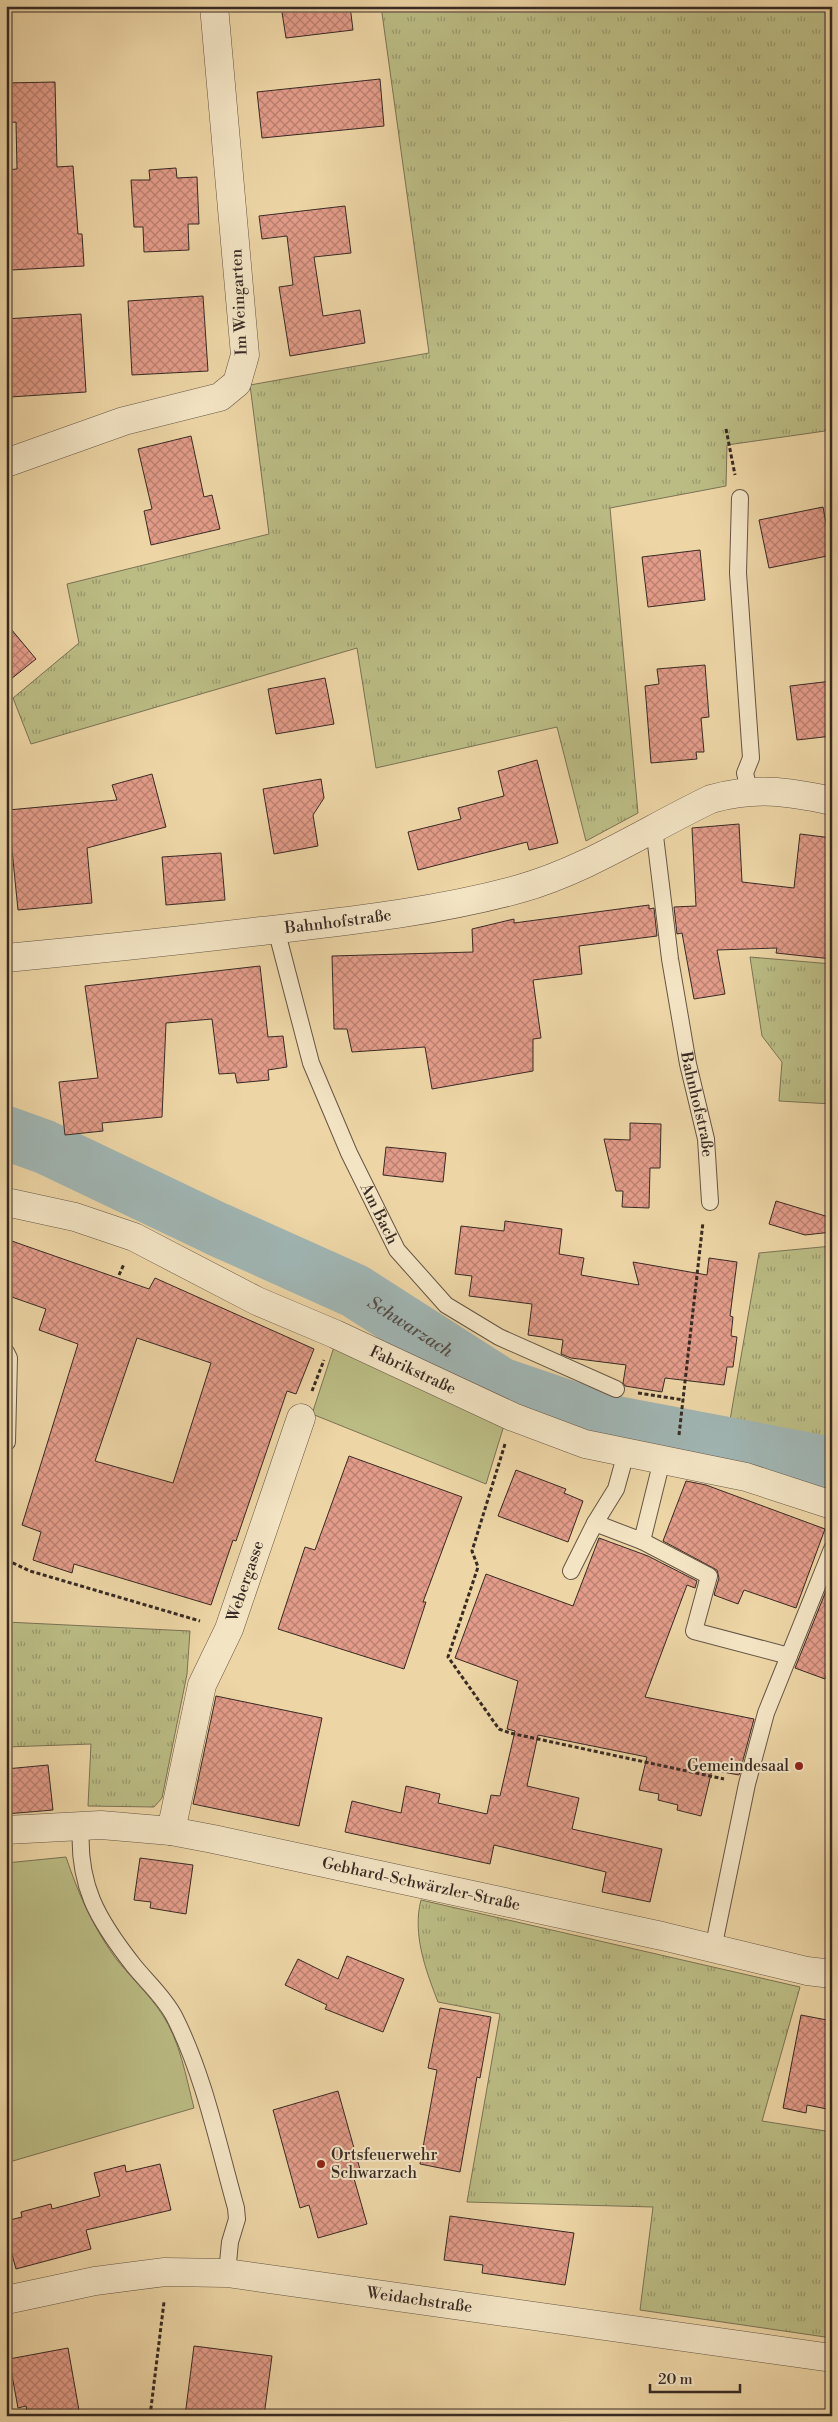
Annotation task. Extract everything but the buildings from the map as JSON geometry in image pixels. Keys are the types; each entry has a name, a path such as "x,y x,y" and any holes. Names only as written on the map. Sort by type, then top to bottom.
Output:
{"street":[{"name":"Im Weingarten","path":"6,463 124,421 220,398 237,383 244,355 214,6"},
{"name":"Bahnhofstraße","path":"6,958 188,941 394,914 520,888 565,872 710,799 749,790 792,793 832,801"},
{"name":"Fabrikstraße","path":"6,1202 75,1217 134,1237 257,1301 335,1334 513,1417 585,1444 746,1477 832,1506"},
{"name":"Webergasse","path":"170,1831 202,1685 229,1629 301,1418"},
{"name":"Gebhard-Schwärzler-Straße","path":"6,1830 81,1824 170,1831 807,1971 832,1974"},
{"name":"Weidachstraße","path":"6,2300 95,2281 165,2272 227,2272 832,2358"}],"lane":[{"path":"740,498 738,573 751,758 744,773 749,790"},
{"name":"Bahnhofstraße","path":"654,828 671,968 688,1064 706,1139 710,1202"},
{"name":"Am Bach","path":"276,929 312,1063 349,1153 397,1250 446,1305 499,1337 616,1389"},
{"path":"6,1352 9,1358 7,1442"},
{"path":"572,1572 595,1523 616,1489 626,1453"},
{"path":"642,1541 662,1460"},
{"path":"595,1523 642,1541 709,1576 694,1631 789,1656"},
{"path":"713,1949 747,1784 766,1713 832,1550"},
{"path":"81,1824 82,1868 90,1899 99,1916 134,1966 160,1994 174,2015 189,2049 206,2100 236,2208 237,2219 230,2242 227,2272"}],"path":[{"path":"726,429 740,498"},
{"path":"6,1092 11,1076"},
{"path":"683,1411 704,1213 710,1202"},
{"path":"301,1418 335,1334"},
{"path":"616,1389 684,1400"},
{"path":"513,1417 472,1551 478,1567 448,1657 499,1729 510,1733 747,1784"},
{"path":"6,1552 11,1562 30,1572 229,1629"},
{"path":"150,2416 165,2289 165,2272"}],"green space":[{"path":"381,6 832,6 832,413 825,431 727,445 726,486 610,508 638,813 586,841 557,727 376,768 357,648 31,744 13,698 79,643 67,584 269,534 250,385 429,353"},
{"path":"750,957 832,964 832,1104 779,1101 782,1062 762,1036"},
{"path":"832,1246 832,1443 730,1420 759,1253"},
{"path":"334,1347 505,1422 486,1484 312,1414"},
{"path":"6,1622 190,1631 187,1674 162,1798 154,1807 88,1806 91,1744 6,1747"},
{"path":"66,1857 75,1883 99,1933 114,1956 151,1999 168,2025 182,2059 194,2108 6,2163 6,1863"},
{"path":"421,1900 800,1987 762,2121 832,2132 832,2338 640,2310 653,2207 467,2202 500,2014 438,2002 425,1965 419,1939 418,1926"}],"waterway":[{"name":"Schwarzach","path":"6,1133 45,1147 217,1229 355,1291 500,1384 611,1422 832,1464"}],"place":[{"name":"Gemeindesaal","path":"799,1766"},
{"name":"Ortsfeuerwehr Schwarzach","path":"321,2164"}]}
